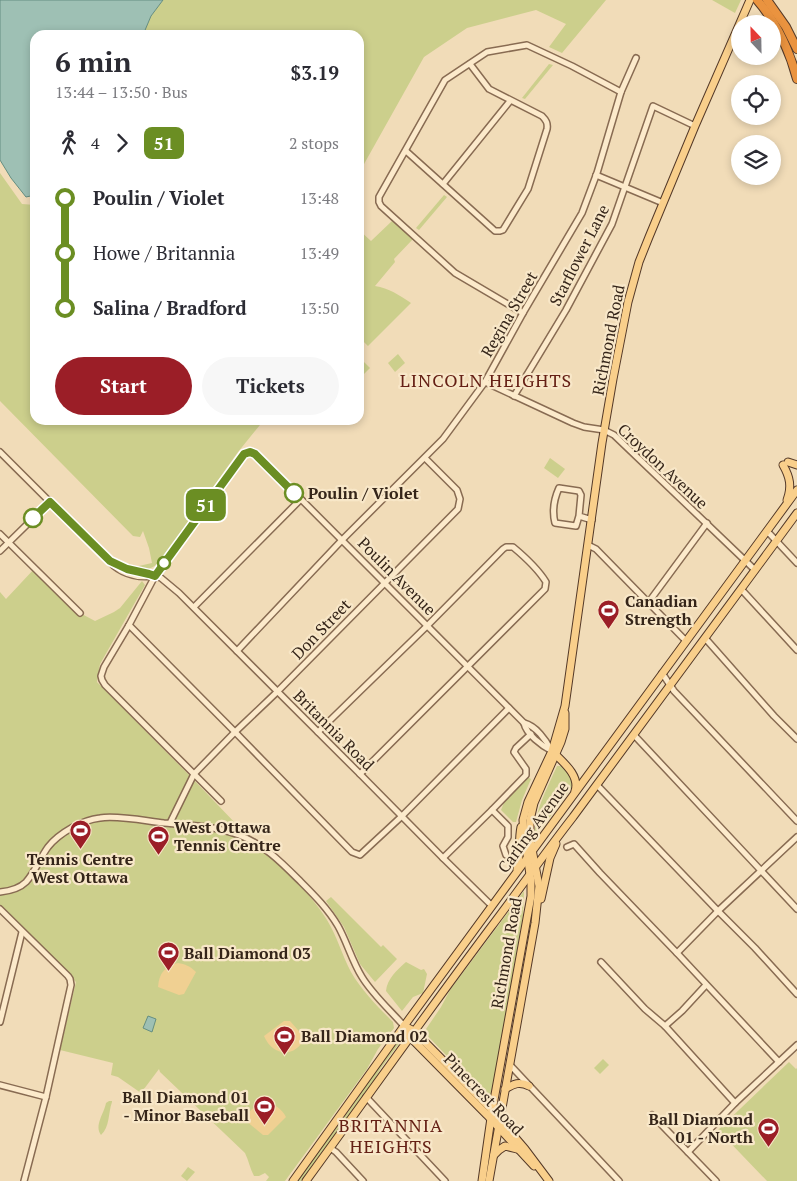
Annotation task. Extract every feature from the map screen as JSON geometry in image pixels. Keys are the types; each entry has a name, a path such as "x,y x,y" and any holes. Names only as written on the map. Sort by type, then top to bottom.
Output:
{"highway":[{"path":"757,0 773,20 782,37 797,79"},
{"path":"767,0 786,27 797,49"}],"main road":[{"name":"Richmond Road","path":"489,1181 535,923 538,886 530,830 532,808 554,753 565,706 604,430 628,302 639,262 750,0"},
{"path":"786,505 790,492 790,482 786,463 797,466"},
{"name":"Carling Avenue","path":"293,1181 404,1026 797,490"},
{"name":"Carling Avenue","path":"306,1181 530,873 797,513"},
{"name":"Richmond Road","path":"482,1181 492,1111 531,896 523,820 530,797 554,753"},
{"name":"Poulin Avenue","path":"554,753 571,772"},
{"path":"571,772 581,774 593,768"},
{"path":"571,772 576,784 574,794"},
{"path":"535,923 551,854 573,817"},
{"path":"512,879 519,863 519,838 523,820"},
{"path":"520,957 529,957"},
{"name":"Pinecrest Road","path":"404,1026 549,1181"},
{"name":"Pinecrest Road","path":"412,1034 477,1093 525,1149 549,1181"},
{"path":"506,1089 516,1083 529,1086"},
{"path":"494,1155 505,1146 518,1149"}],"street":[{"path":"522,313 455,273 381,206 379,202 380,197 445,80 491,50 527,45 622,92"},
{"name":"Regina Street","path":"237,651 342,540 443,439 485,382 522,313 582,213 622,92 636,58"},
{"path":"406,152 495,231 503,230 528,189 548,124 542,116 489,89 470,64"},
{"path":"443,184 510,101"},
{"name":"Starflower Lane","path":"514,396 566,310 612,224 653,106 695,126"},
{"path":"596,175 664,203"},
{"name":"Croydon Avenue","path":"485,382 573,423 604,430 614,435 755,570"},
{"name":"Britannia Road","path":"0,452 110,561 127,569 161,578 194,607 492,906"},
{"name":"Poulin Avenue","path":"155,576 240,458 248,452 253,453 524,723 525,728 544,747 554,753"},
{"name":"Don Street","path":"170,823 194,774 278,692 458,509 460,498 457,490 425,458"},
{"path":"559,488 578,491 581,495 579,516 576,526 555,523 553,515 555,496 559,488"},
{"path":"194,607 301,499"},
{"path":"0,551 50,502"},
{"path":"579,516 592,520"},
{"path":"648,602 707,523"},
{"path":"767,531 797,563"},
{"path":"0,534 80,614"},
{"path":"588,545 596,549 686,641"},
{"path":"318,732 506,547 513,547 522,555 542,576 546,582 545,588 360,774"},
{"path":"155,576 104,667 101,676 102,680 221,801"},
{"path":"741,589 797,650"},
{"path":"129,625 352,852 360,855 402,816 509,708"},
{"path":"705,638 774,716 797,739"},
{"path":"662,673 670,685 797,822"},
{"name":"Poulin Avenue","path":"524,723 530,724 547,741 554,753"},
{"path":"443,858 524,777 527,772 526,769 514,752 531,734"},
{"path":"634,735 797,909"},
{"path":"597,785 797,994"},
{"path":"492,810 508,826 508,837 503,846 506,855"},
{"path":"0,892 22,886 30,878 48,847 61,834 78,825 100,818 170,823 228,831 255,842 272,854 325,907 339,928 362,977 404,1026"},
{"path":"677,953 718,911 797,837"},
{"path":"567,847 574,844 779,1062"},
{"path":"0,909 70,979 71,986 46,1097 24,1181"},
{"path":"0,1022 22,932"},
{"path":"601,962 645,1009 665,1026 736,1103"},
{"path":"665,1026 706,985"},
{"path":"688,1152 797,1045"},
{"path":"510,1066 619,1181"},
{"path":"0,1085 46,1097"},
{"path":"366,1097 445,1181"},
{"path":"652,1115 716,1181"},
{"path":"330,1148 363,1181"}],"green space":[{"path":"163,0 606,0 562,53 549,47 566,24 536,10 467,28 424,57 364,164 364,30 145,30 151,16"},
{"path":"712,0 741,0 735,13"},
{"path":"549,64 553,65 525,99 522,98"},
{"path":"0,173 22,204 30,205 30,425 260,425 238,452 162,559 151,568 130,568 152,563 143,531 140,537 133,536 0,401"},
{"path":"444,195 447,197 419,230 416,228"},
{"path":"392,221 413,239 394,259 395,262 375,286 389,290 411,303 368,346 364,342 364,235 371,241"},
{"path":"398,354 405,363 395,372 388,363"},
{"path":"364,362 370,368 364,374"},
{"path":"550,458 565,469 558,478 544,468"},
{"path":"35,568 80,613 95,621 120,608 142,581 145,585 100,664 97,682 259,848 305,891 331,926 355,979 393,1022 394,1028 378,1049 367,1069 285,1181 266,1181 269,1177 265,1173 254,1176 245,1153 159,1069 141,1093 118,1077 111,1075 113,1063 60,1050 76,982 0,908 0,592 6,599"},
{"path":"557,766 561,766 572,778 574,784 535,836 539,809"},
{"path":"526,776 531,779 522,800 516,822 513,822 501,810 505,800"},
{"path":"524,891 523,915 495,1077 491,1098 488,1099 424,1032 450,990"},
{"path":"331,897 381,947 383,945 397,959 375,982 360,964 344,927 326,901"},
{"path":"406,962 421,970 424,969 427,974 423,993 413,997 402,1011 386,991 390,979"},
{"path":"400,1040 373,1082 301,1181 297,1181 353,1105 392,1047"},
{"path":"603,1059 609,1065 600,1074 594,1068"},
{"path":"789,1062 797,1068 797,1181 767,1181 718,1130"},
{"path":"112,1102 107,1124 101,1135 99,1123 106,1103"},
{"path":"188,1167 195,1172 187,1181 181,1176"}],"sand":[{"path":"178,963 192,968 196,972 184,994 179,995 158,987 164,971"},
{"path":"284,1021 290,1021 305,1038 301,1045 290,1052 278,1051 273,1048 264,1036"},
{"path":"265,1103 277,1107 286,1117 268,1135 263,1135 245,1120 252,1109"}],"water":[{"path":"0,0 163,0 151,16 145,30 30,30 30,196 26,197 0,160"},
{"path":"148,1016 156,1019 152,1032 143,1028"}],"bus line":[{"name":"51","path":"33,518 50,502 110,561 127,569 155,576 244,454 250,452 255,454 294,493"}],"place":[{"name":"Poulin / Violet","path":"294,493"},
{"name":"Canadian Strength","path":"609,629"},
{"name":"Tennis Centre West Ottawa","path":"80,849"},
{"name":"West Ottawa Tennis Centre","path":"158,855"},
{"name":"Ball Diamond 03","path":"168,972"},
{"name":"Ball Diamond 02","path":"285,1055"},
{"name":"Ball Diamond 01 - Minor Baseball","path":"265,1125"},
{"name":"Ball Diamond 01 - North","path":"769,1147"}],"district":[{"name":"LINCOLN HEIGHTS","path":"486,381"},
{"name":"BRITANNIA HEIGHTS","path":"391,1136"}]}
